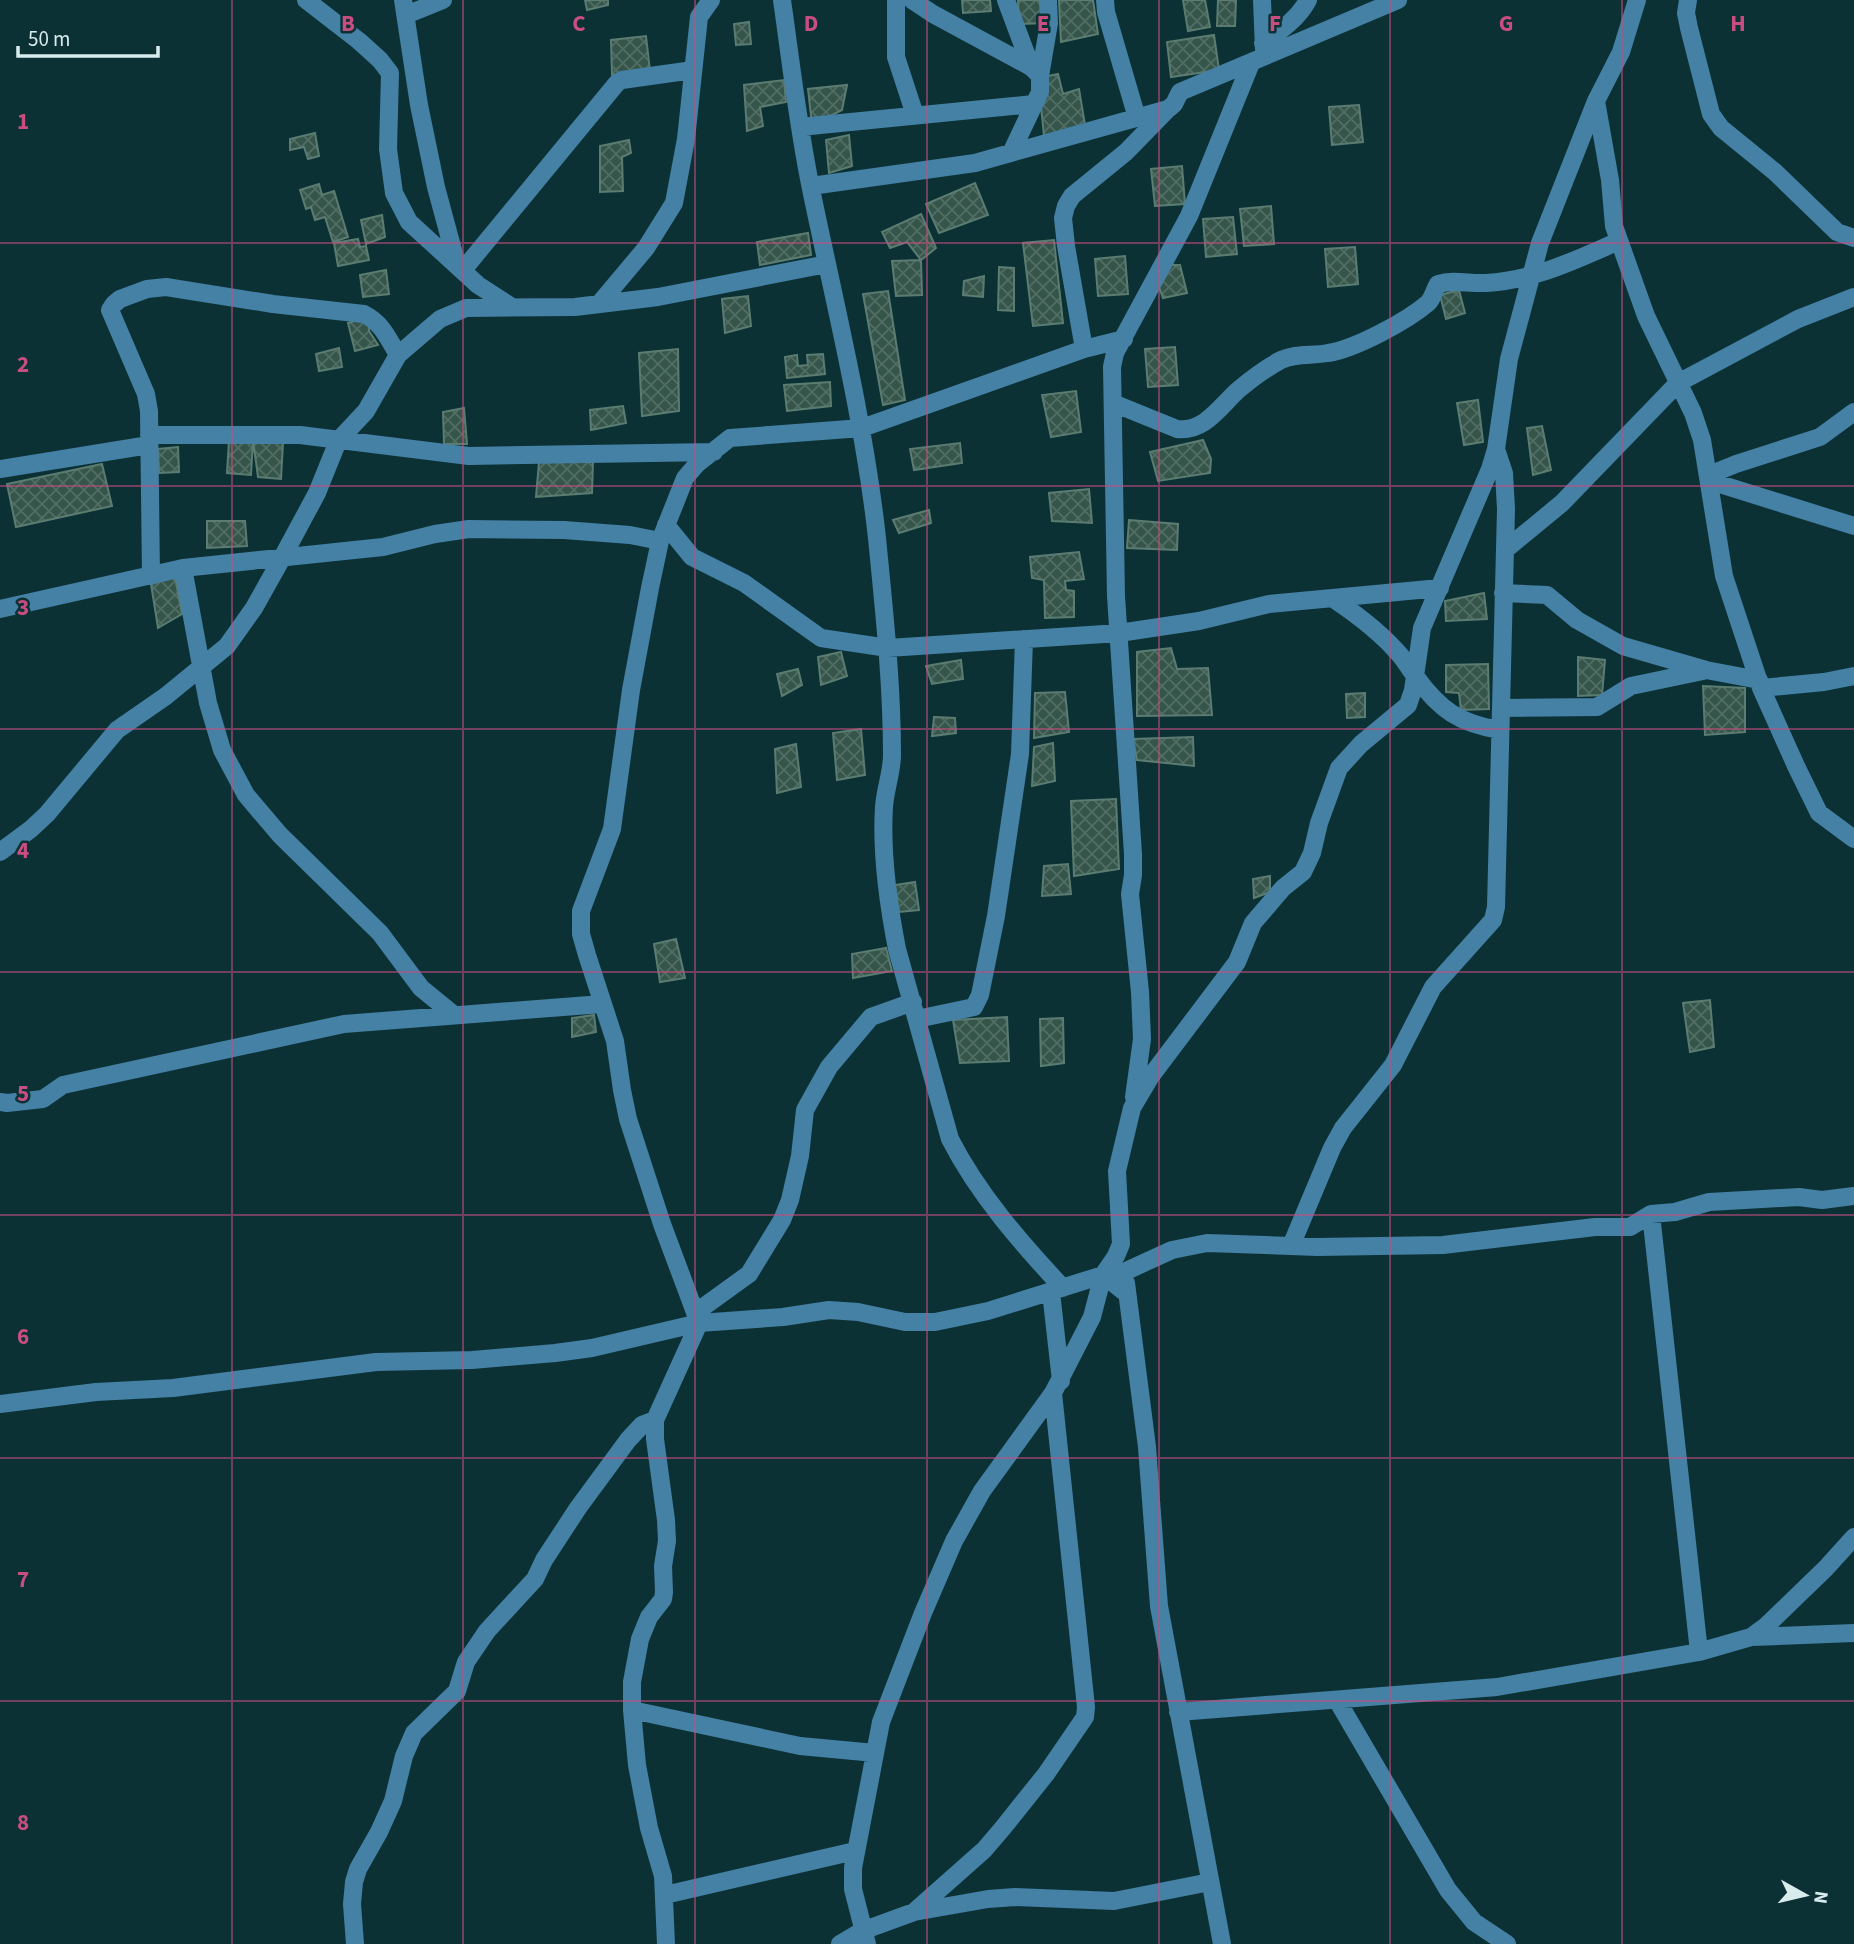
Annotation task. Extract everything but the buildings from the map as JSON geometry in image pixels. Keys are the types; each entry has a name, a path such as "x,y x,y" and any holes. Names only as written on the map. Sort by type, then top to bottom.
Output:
{"street":[{"path":"306,0 359,41 390,73 388,149 394,193 409,222 478,285 514,308"},
{"path":"443,0 404,7 419,105 436,187 460,267"},
{"path":"599,304 646,248 674,203 686,139 699,18 711,0"},
{"path":"782,0 800,127 862,428 874,515 888,648 892,758 884,804 883,837 892,922 897,949 950,1139 962,1162 1057,1290 1057,1387 1086,1707 1085,1717 1046,1774 984,1850 914,1912 865,1938 840,1944"},
{"path":"896,0 896,57 915,115"},
{"path":"912,0 1035,72"},
{"path":"1006,0 1035,72 1040,92 1011,153"},
{"path":"1035,72 1049,23 1048,0"},
{"path":"1105,0 1106,12 1137,118"},
{"path":"1222,1944 1159,1606 1147,1447 1121,1244 1117,1171 1132,1108 1140,1057 1141,1027 1130,894 1133,854 1119,633 1112,368 1115,353 1189,216 1259,54 1262,0"},
{"path":"1259,54 1304,8 1308,0"},
{"path":"1084,349 1063,218 1072,196 1126,152 1174,104 1180,92 1259,54 1398,0"},
{"path":"1132,1108 1151,1076 1237,962 1253,923 1283,888 1303,872 1312,853 1319,823 1339,768 1361,744 1408,705 1422,628 1485,483 1496,449 1509,359 1530,275 1564,177 1595,101 1621,52 1637,0"},
{"path":"1688,0 1686,13 1689,28 1712,114 1721,128 1775,172 1837,232 1854,238"},
{"path":"460,267 617,83 622,80 693,70"},
{"path":"1595,101 1610,180 1614,226 1646,316 1693,412 1702,440 1724,576 1760,684 1819,813 1854,839"},
{"path":"800,127 1034,104"},
{"path":"811,186 975,163 1168,109"},
{"path":"1112,403 1177,429 1187,430 1198,426 1221,410 1236,393 1277,362 1291,355 1328,354 1352,347 1408,317 1430,301 1438,284 1468,280 1485,283 1550,271 1619,241"},
{"path":"0,852 31,830 47,814 117,730 227,646 282,558 317,493 338,441 366,411 398,355 423,332 453,312 480,307 575,307 658,297 827,264"},
{"path":"151,576 146,394 110,310 114,304 147,289 166,287 273,304 364,314 383,328 398,355"},
{"path":"1505,550 1569,496 1678,383 1798,319 1854,297"},
{"path":"697,1318 662,1224 628,1119 615,1041 581,934 581,911 612,828 631,690 663,533 685,478 697,464 730,438 862,428 1084,349 1124,339"},
{"path":"1710,478 1736,464 1821,438 1854,412"},
{"path":"0,469 149,440 282,434 468,456 714,452"},
{"path":"1292,1246 1332,1148 1343,1128 1393,1065 1433,987 1493,920 1496,907 1505,550 1504,473 1496,449"},
{"path":"1710,478 1854,526"},
{"path":"0,609 183,568 383,547 469,529 564,530 630,535 663,533 691,557 735,577 821,638 888,648 1119,633 1199,621 1269,604 1335,600 1440,588"},
{"path":"183,568 208,703 222,750 246,795 281,835 371,923 421,988 454,1015"},
{"path":"1503,593 1547,595 1577,620 1615,643 1760,684 1824,682 1854,676"},
{"path":"1335,600 1380,633 1403,657 1415,677 1451,715 1474,726 1499,730"},
{"path":"666,1944 663,1876 652,1841 637,1765 632,1710 632,1682 640,1639 649,1617 663,1599 664,1592 666,1520 654,1440 655,1420 697,1318 749,1274 782,1220 800,1156 805,1110 829,1067 871,1017 974,1007 981,995 996,916 1020,754 1024,639"},
{"path":"1501,708 1597,707 1631,687 1706,670"},
{"path":"0,1102 43,1099 63,1085 344,1024 602,1004"},
{"path":"1124,1272 1154,1257 1189,1245 1207,1243 1292,1246 1443,1245 1595,1227 1630,1227 1651,1214 1675,1212 1709,1202 1799,1197 1822,1200 1854,1196"},
{"path":"1651,1214 1699,1652"},
{"path":"865,1938 853,1889 855,1851 871,1784 874,1754 886,1711 954,1541 982,1491 1057,1387 1092,1317 1102,1275 1121,1244"},
{"path":"0,1404 96,1392 173,1388 376,1362 472,1360 555,1353 592,1348 697,1318 783,1317 829,1310 858,1312 905,1322 935,1322 988,1311 1102,1275"},
{"path":"1102,1275 1127,1294"},
{"path":"355,1944 352,1904 354,1882 393,1801 404,1756 414,1733 457,1691 466,1662 487,1631 529,1587 578,1508 628,1440 642,1425 655,1420"},
{"path":"1751,1637 1826,1568 1854,1537"},
{"path":"1178,1712 1497,1687 1699,1652 1751,1637 1854,1633"},
{"path":"1337,1700 1448,1890 1474,1922 1507,1944"},
{"path":"632,1710 785,1743 874,1754"},
{"path":"665,1895 855,1851"},
{"path":"914,1912 1015,1897 1115,1901 1210,1882"}]}
